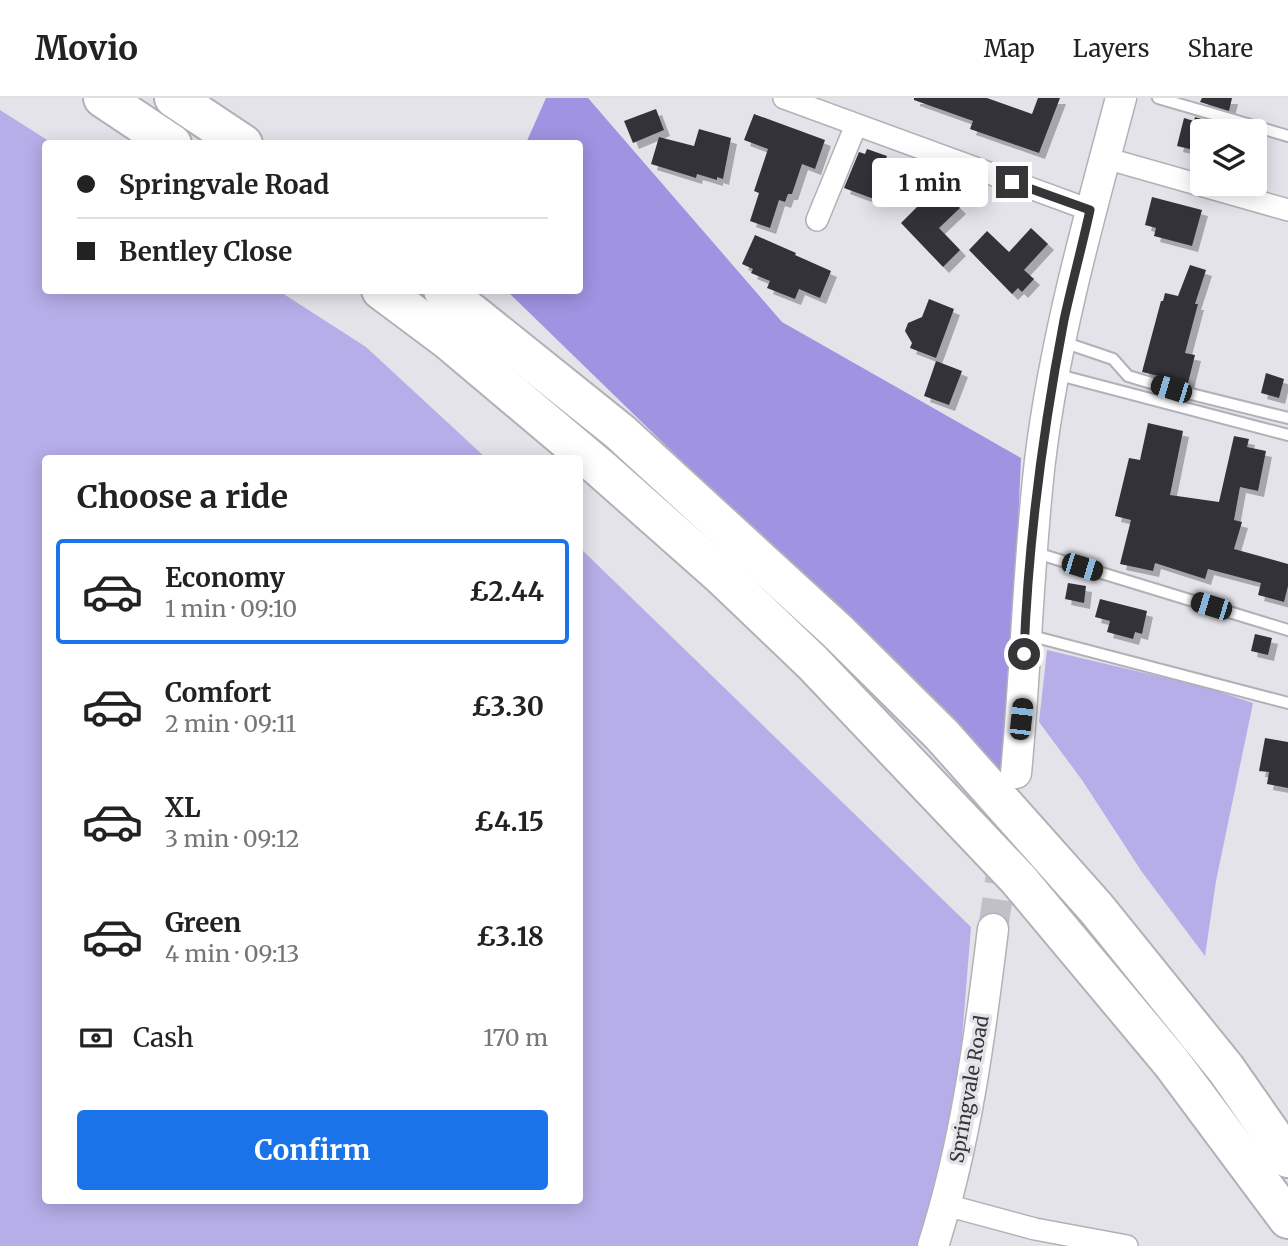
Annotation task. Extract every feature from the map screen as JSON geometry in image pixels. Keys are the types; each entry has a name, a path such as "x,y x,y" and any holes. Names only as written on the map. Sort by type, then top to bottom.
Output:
{"highway":[{"path":"103,98 166,140"},
{"path":"174,98 237,140"},
{"path":"386,294 448,340 600,468 722,576 813,663 1018,879 1171,1062 1288,1219"},
{"path":"448,294 630,441 837,631 942,735 1096,908 1226,1069 1288,1158"}],"street":[{"path":"784,98 1090,210"},
{"path":"1016,773 1030,551 1041,458 1061,341 1090,210 1121,98"},
{"path":"817,220 856,125"},
{"path":"1105,158 1288,210"},
{"name":"Springvale Road","path":"933,1246 946,1205 967,1112 993,929"},
{"path":"946,1205 1032,1238 1127,1246"}],"lane":[{"path":"1158,98 1288,136"},
{"path":"1061,341 1090,349 1112,359 1128,376 1288,418"},
{"path":"1055,374 1288,435"},
{"path":"1030,551 1288,630"},
{"path":"1025,635 1288,703"}],"shaded area":[{"path":"546,98 588,98 782,322 1021,458 1007,777 510,294 583,294 583,140 527,140"},
{"path":"0,110 47,140 42,140 42,294 284,294 366,347 483,455 42,455 42,1204 583,1204 583,551 971,927 958,1088 924,1246 0,1246"},
{"path":"1047,650 1208,688 1253,703 1216,881 1205,956 1142,872 1082,780 1039,722"}],"building":[{"path":"914,98 987,98 1032,114 1038,98 1060,98 1039,153 970,129 973,121"},
{"path":"1202,98 1232,98 1229,111 1200,102"},
{"path":"656,109 664,130 633,143 624,121"},
{"path":"754,114 825,140 815,169 802,164 792,194 788,194 785,202 779,200 770,228 750,221 759,193 754,191 768,149 744,140"},
{"path":"1184,118 1190,120 1190,149 1177,146"},
{"path":"699,129 731,138 723,179 717,177 717,180 697,174 696,178 651,164 659,137 694,146"},
{"path":"867,149 887,156 882,168 892,172 884,194 877,191 874,199 844,188 859,152 865,154"},
{"path":"938,186 960,208 939,228 960,250 943,267 901,223"},
{"path":"1152,197 1202,210 1192,246 1154,236 1156,228 1145,225"},
{"path":"1031,228 1048,244 1024,270 1034,279 1022,292 1018,288 1012,294 969,250 987,231 1009,252"},
{"path":"755,235 831,271 820,298 799,289 795,299 767,288 770,281 751,273 753,269 742,264"},
{"path":"1190,265 1206,270 1195,304 1198,304 1185,353 1195,355 1188,383 1142,372 1161,301 1165,293 1178,296"},
{"path":"929,299 954,309 936,358 910,348 912,343 905,331 908,323 922,317"},
{"path":"936,361 962,371 949,405 924,396"},
{"path":"1266,373 1284,379 1279,398 1261,393"},
{"path":"1148,423 1183,431 1170,495 1219,502 1234,436 1249,439 1247,447 1266,451 1258,491 1240,487 1234,520 1242,522 1234,549 1288,564 1288,586 1284,602 1258,595 1261,583 1208,569 1205,579 1155,563 1153,571 1120,564 1131,520 1115,516 1129,458 1140,460"},
{"path":"1068,583 1086,586 1084,603 1065,599"},
{"path":"1100,599 1147,611 1142,634 1135,632 1133,639 1107,632 1110,621 1095,617"},
{"path":"1255,634 1272,638 1268,655 1251,651"},
{"path":"1265,738 1288,742 1288,788 1267,784 1269,772 1259,771"}],"tunnel":[{"path":"993,929 1005,847"}],"route":[{"path":"1012,182 1090,210 1065,319 1041,458 1030,551 1024,654"}]}
